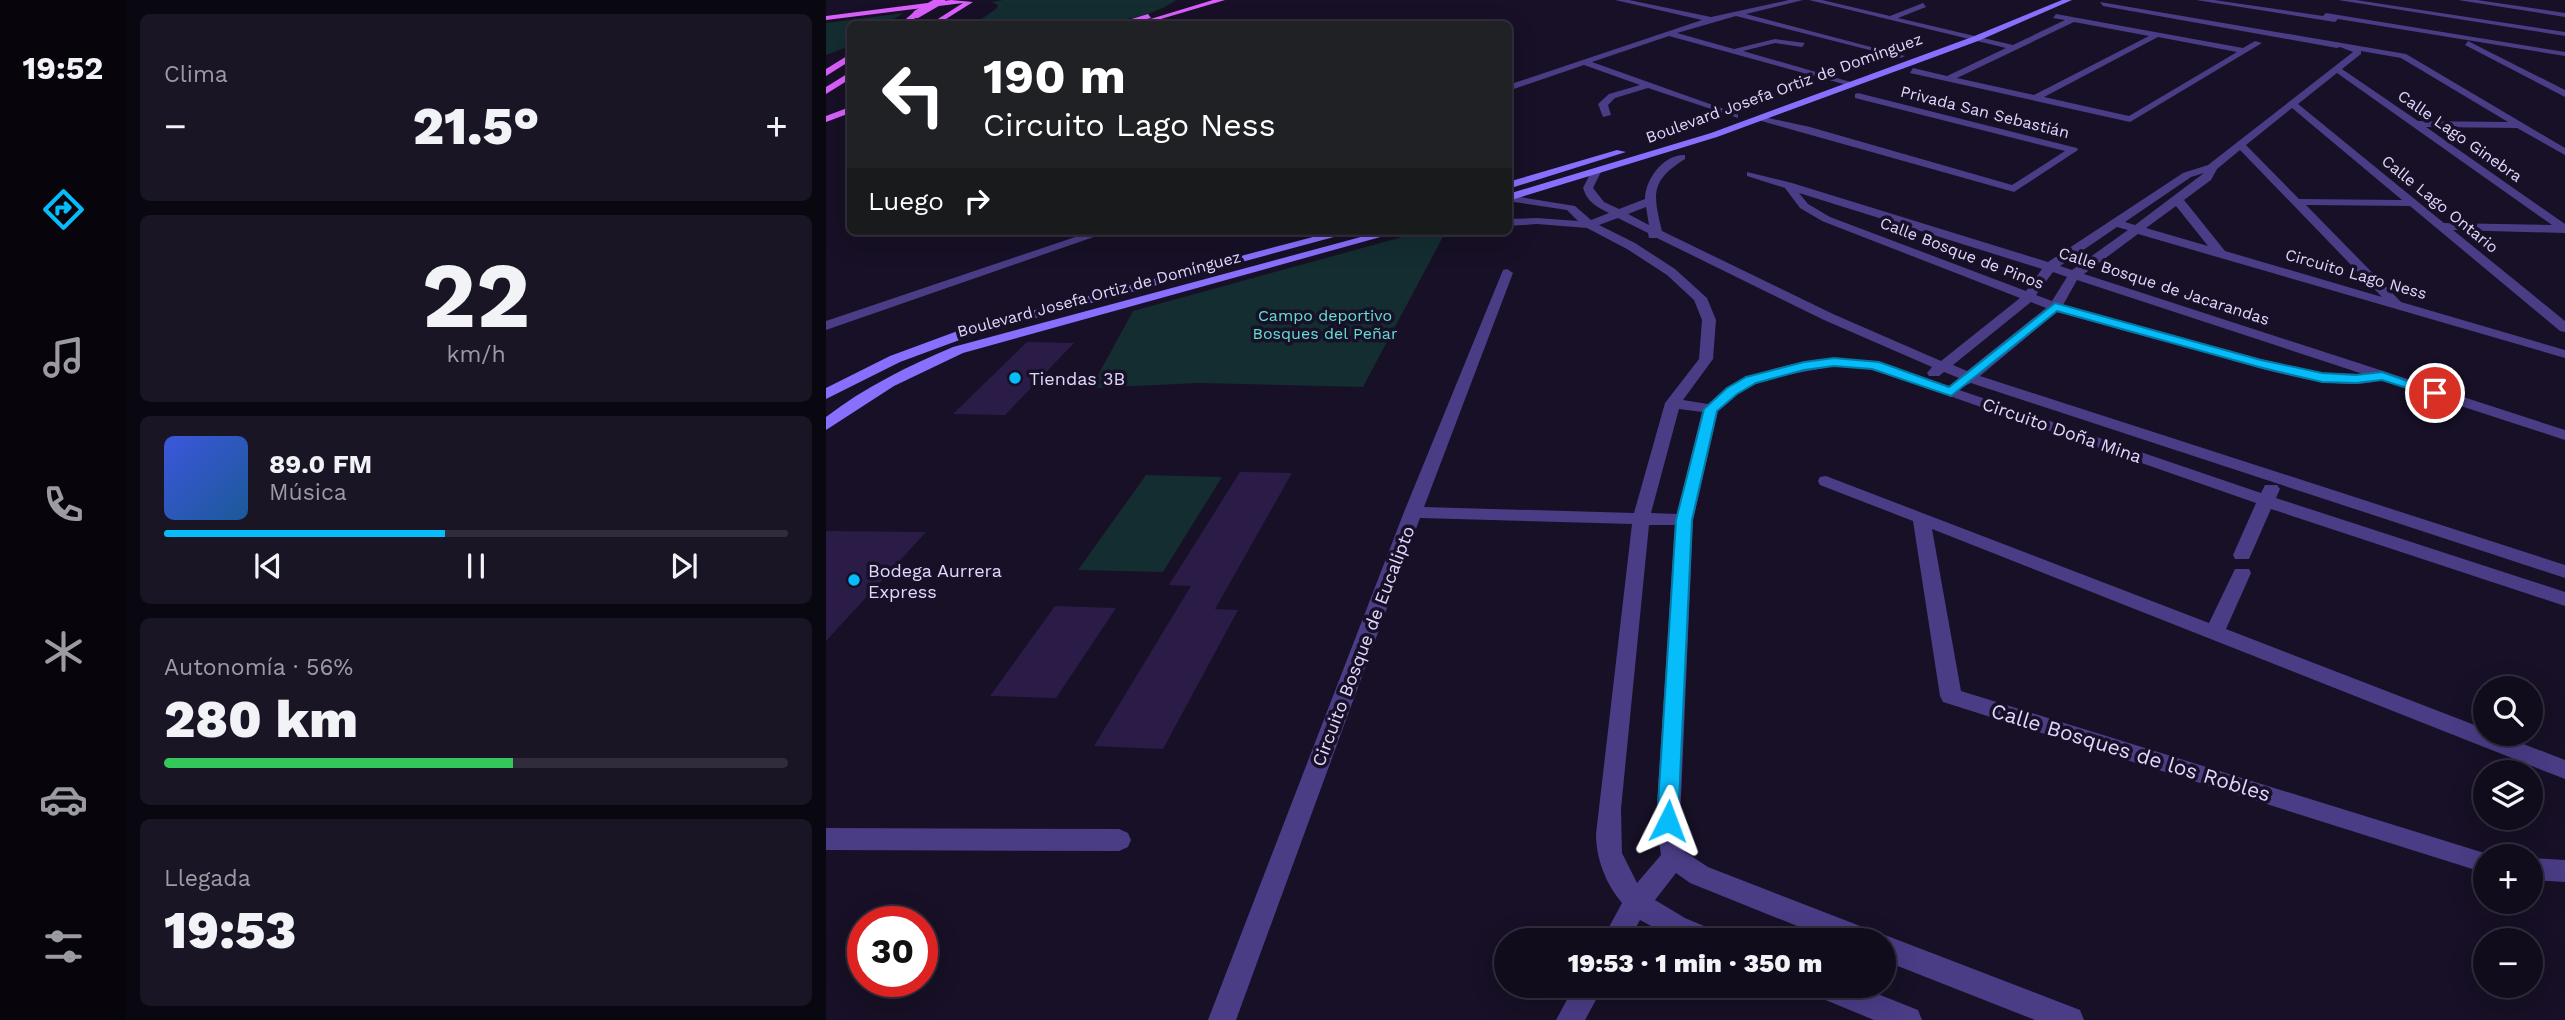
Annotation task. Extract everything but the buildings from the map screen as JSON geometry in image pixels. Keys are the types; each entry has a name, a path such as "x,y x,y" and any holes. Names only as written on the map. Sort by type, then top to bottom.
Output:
{"main road":[{"path":"826,19 919,0"},
{"path":"907,21 941,0"},
{"path":"826,11 846,13 970,0"},
{"path":"941,21 970,0"},
{"path":"1130,21 1166,11 1187,0"},
{"path":"1148,21 1221,0"},
{"path":"838,55 847,51"},
{"path":"826,73 847,60"},
{"path":"826,91 847,78"},
{"path":"826,119 847,111"}],"street":[{"path":"1619,0 1709,20"},
{"path":"1753,0 1772,5"},
{"path":"1512,87 1709,20 1799,0"},
{"path":"1813,0 2019,47"},
{"name":"Boulevard Josefa Ortiz de Domínguez","path":"1512,197 1764,117 2046,0"},
{"name":"Boulevard Josefa Ortiz de Domínguez","path":"1822,83 2068,0"},
{"path":"2200,0 2326,18 2351,19 2565,54"},
{"path":"2260,0 2321,7 2311,14 2339,24 2324,42"},
{"path":"2301,38 2323,23 2348,0 2565,34"},
{"path":"2462,0 2565,15"},
{"path":"2103,4 2403,56 2565,152"},
{"path":"1891,18 1923,5"},
{"path":"2146,11 2171,6"},
{"path":"1733,13 1901,56"},
{"path":"2056,16 2245,51"},
{"path":"1948,79 2074,19"},
{"path":"1667,33 1850,83"},
{"path":"2034,99 2156,35"},
{"path":"2456,37 2565,94"},
{"path":"1734,51 1775,41 1802,45"},
{"path":"2324,42 2340,47 2353,57"},
{"path":"1913,71 2130,120 2258,43"},
{"path":"1922,382 2028,298 2050,267 2186,175 2212,167 2294,105 2358,52 2349,46"},
{"path":"1583,62 1735,116"},
{"name":"Calle Lago Ginebra","path":"2337,69 2565,229"},
{"path":"1606,115 1603,104 1612,96 1649,85"},
{"name":"Privada San Sebastián","path":"1764,117 2014,189 2073,150 1858,96"},
{"path":"1770,102 1788,107"},
{"name":"Calle Lago Ontario","path":"2294,105 2565,328"},
{"name":"Boulevard Josefa Ortiz de Domínguez","path":"1723,120 1746,111"},
{"path":"2415,124 2522,125"},
{"path":"1651,143 1665,150"},
{"path":"2240,145 2397,304"},
{"name":"Boulevard Josefa Ortiz de Domínguez","path":"1512,185 1638,147"},
{"path":"1631,246 1657,233 1650,201 1651,182 1668,164 1681,157"},
{"path":"1951,392 2055,307 2074,275 2207,178 2212,167"},
{"name":"Circuito Doña Mina","path":"1597,172 1588,188 1591,196 1600,204 1826,317 1942,367 2565,572"},
{"name":"Calle Bosque de Jacarandas","path":"1751,174 2050,267 2565,435"},
{"name":"Calle Bosque de Pinos","path":"1788,185 1804,206 1826,219 2055,307 2259,363 2322,377 2356,379 2382,376"},
{"path":"1512,198 1562,204 1578,213 1589,225 1631,246 1686,285 1700,298 1709,320 1706,359 1673,403 1641,519 1609,809 1610,857 1636,903 1677,928"},
{"path":"2178,199 2220,253"},
{"path":"1512,223 1537,221 1589,225 1650,201"},
{"path":"2297,202 2414,203"},
{"name":"Circuito Lago Ness","path":"2115,222 2565,354"},
{"path":"2442,226 2565,229"},
{"path":"826,326 1093,235"},
{"name":"Boulevard Josefa Ortiz de Domínguez","path":"826,425 863,396 914,369 994,339 1337,235"},
{"name":"Boulevard Josefa Ortiz de Domínguez","path":"826,394 861,374 909,353 986,326 1379,235"},
{"name":"Circuito Bosque de Eucalipto","path":"1222,1020 1413,512 1507,273"},
{"path":"986,326 994,339"},
{"name":"Circuito Doña Mina","path":"1711,409 1732,391 1751,380 1804,366 1834,362 1874,365 2266,500 2565,599"},
{"path":"1673,403 1711,409 1684,520 1668,821 1674,858 1699,875 1834,928"},
{"path":"2215,632 2276,476"},
{"path":"1826,481 2565,770"},
{"path":"1413,512 1684,520"},
{"name":"Calle Bosques de los Robles","path":"1921,517 1951,696 2473,858"},
{"path":"826,839 1119,840"},
{"path":"1622,928 1636,903 1674,858"},
{"path":"2543,870 2565,871"},
{"path":"1896,952 2070,1020"},
{"path":"1570,1020 1583,998"},
{"path":"1853,998 1908,1020"}],"green space":[{"path":"1176,0 1156,11 1114,21 959,21 980,20 997,8 998,5 992,2"},
{"path":"904,13 890,21 847,21 847,47 826,55 826,23"},
{"name":"Campo deportivo Bosques del Peñar","path":"1409,235 1444,235 1363,387 1199,383 1091,388 1133,311"},
{"path":"1146,475 1222,477 1163,572 1078,570"}],"place":[{"name":"Tiendas 3B","path":"1015,378"},
{"name":"Bodega Aurrera Express","path":"854,580"}],"route":[{"path":"1668,821 1684,520 1711,409 1732,391 1751,380 1804,366 1834,362 1874,365 1951,392 2055,307 2259,363 2322,377 2356,379 2382,376 2435,393"}]}
